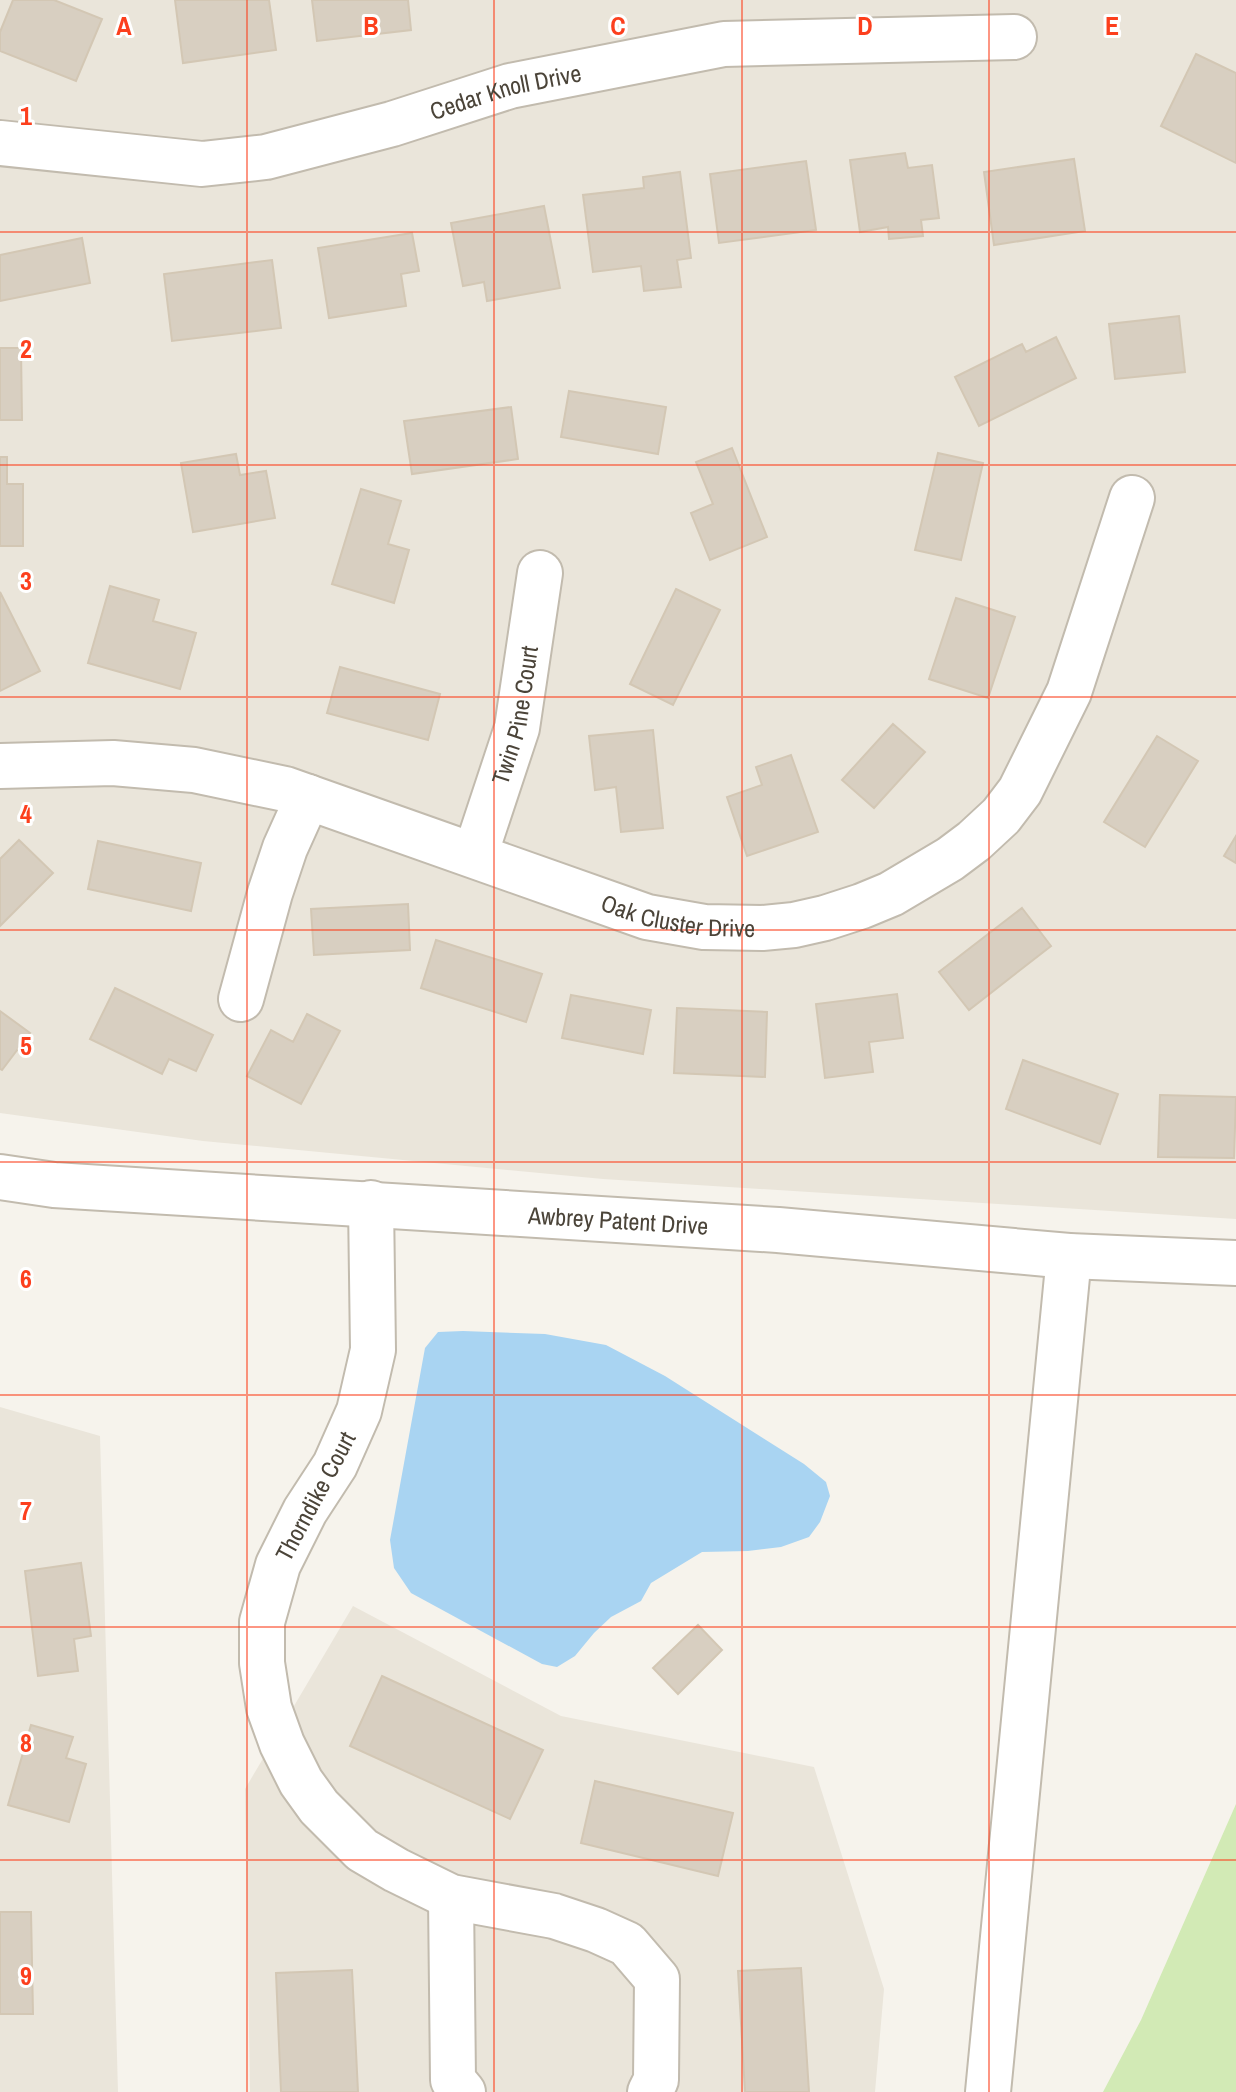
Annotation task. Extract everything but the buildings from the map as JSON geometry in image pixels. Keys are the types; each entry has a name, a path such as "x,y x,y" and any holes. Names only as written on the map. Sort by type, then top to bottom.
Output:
{"street":[{"name":"Cedar Knoll Drive","path":"0,143 202,164 266,157 392,124 510,86 724,44 1014,37"},
{"name":"Oak Cluster Drive","path":"0,766 113,763 194,770 285,789 647,917 704,927 794,925 862,906 891,894 950,859 1001,816 1020,791 1069,692 1132,498"},
{"name":"Twin Pine Court","path":"475,855 517,728 540,573"},
{"path":"241,999 270,893 285,848 308,797"},
{"name":"Awbrey Patent Drive","path":"0,1177 54,1185 778,1230 1069,1256 1236,1263"},
{"name":"Thorndike Court","path":"371,1203 373,1350 359,1411 335,1465 305,1511 278,1565 262,1622 262,1663 269,1708 301,1782 319,1807 362,1850 451,1897 554,1916 627,1944 657,1979 656,2080 650,2092"},
{"path":"988,2092 1069,1256"},
{"path":"451,1897 453,2080 463,2092"}],"shaded area":[{"path":"0,0 1236,0 1236,1219 603,1179 203,1141 0,1113"},
{"path":"0,1407 100,1436 118,2092 0,2092"},
{"path":"353,1606 561,1716 814,1767 884,1989 875,2092 250,2092 245,1789"}],"green space":[{"path":"1236,1804 1236,2092 1103,2092 1141,2020"}],"water":[{"path":"438,1332 545,1334 606,1345 665,1376 804,1464 826,1482 830,1496 820,1522 809,1537 781,1547 702,1552 651,1583 641,1601 611,1617 575,1656 557,1667 542,1664 411,1593 394,1568 390,1540 425,1348"}]}
